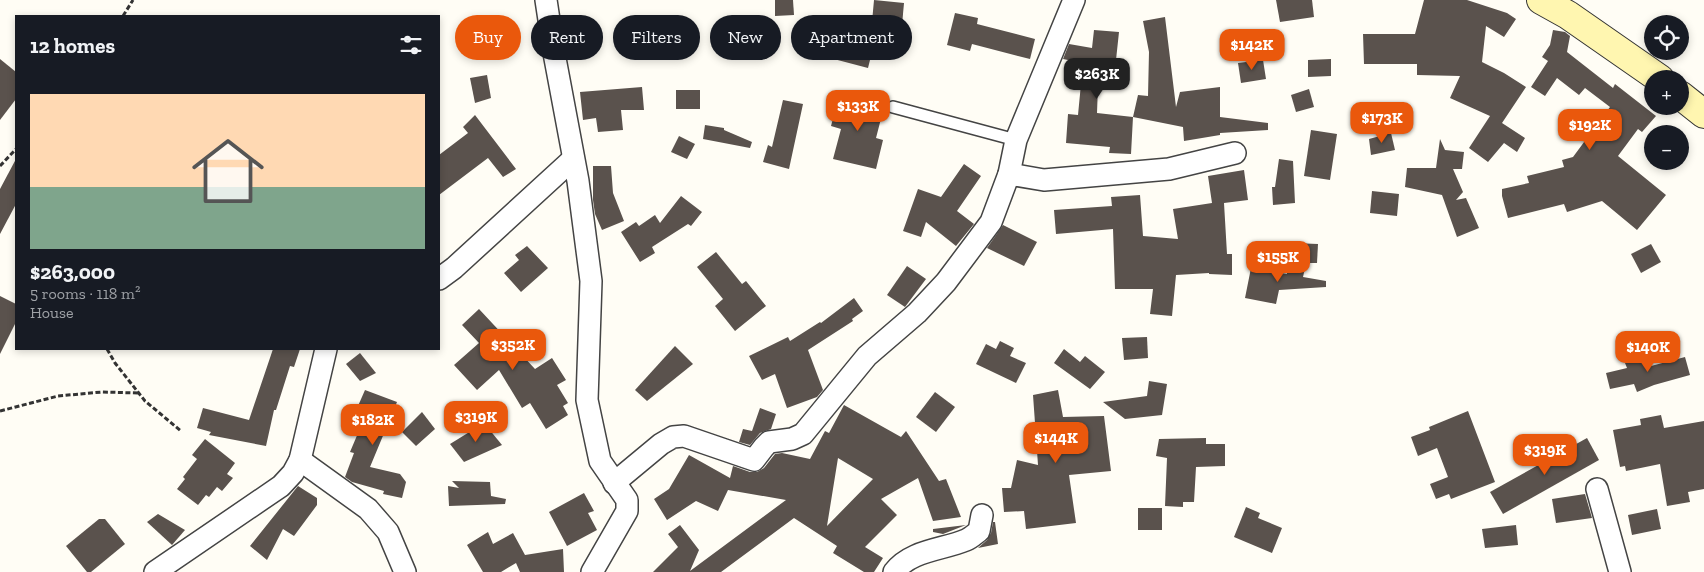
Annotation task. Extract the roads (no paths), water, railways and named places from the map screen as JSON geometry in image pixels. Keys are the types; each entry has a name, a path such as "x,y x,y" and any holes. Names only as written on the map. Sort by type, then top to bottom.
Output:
{"main road":[{"path":"1541,0 1568,15 1647,70"},
{"path":"1689,102 1704,114"}],"street":[{"path":"546,0 578,181 591,281 587,400 600,461 627,500 627,511 592,572"},
{"path":"614,483 661,444 673,437 684,436 754,460 769,442 792,439 803,434 867,356 917,313 946,282 991,222 1008,174 1016,140 1074,0"},
{"path":"1008,174 1044,180 1169,169 1235,153"},
{"path":"440,278 454,268 573,159"},
{"path":"155,572 281,486 293,473 300,460 326,350"},
{"path":"300,460 368,509 388,532 405,572"},
{"path":"1597,489 1620,572"},
{"path":"894,572 901,563 923,553 967,539 979,531 982,515"}],"lane":[{"path":"893,107 1016,140"}]}
